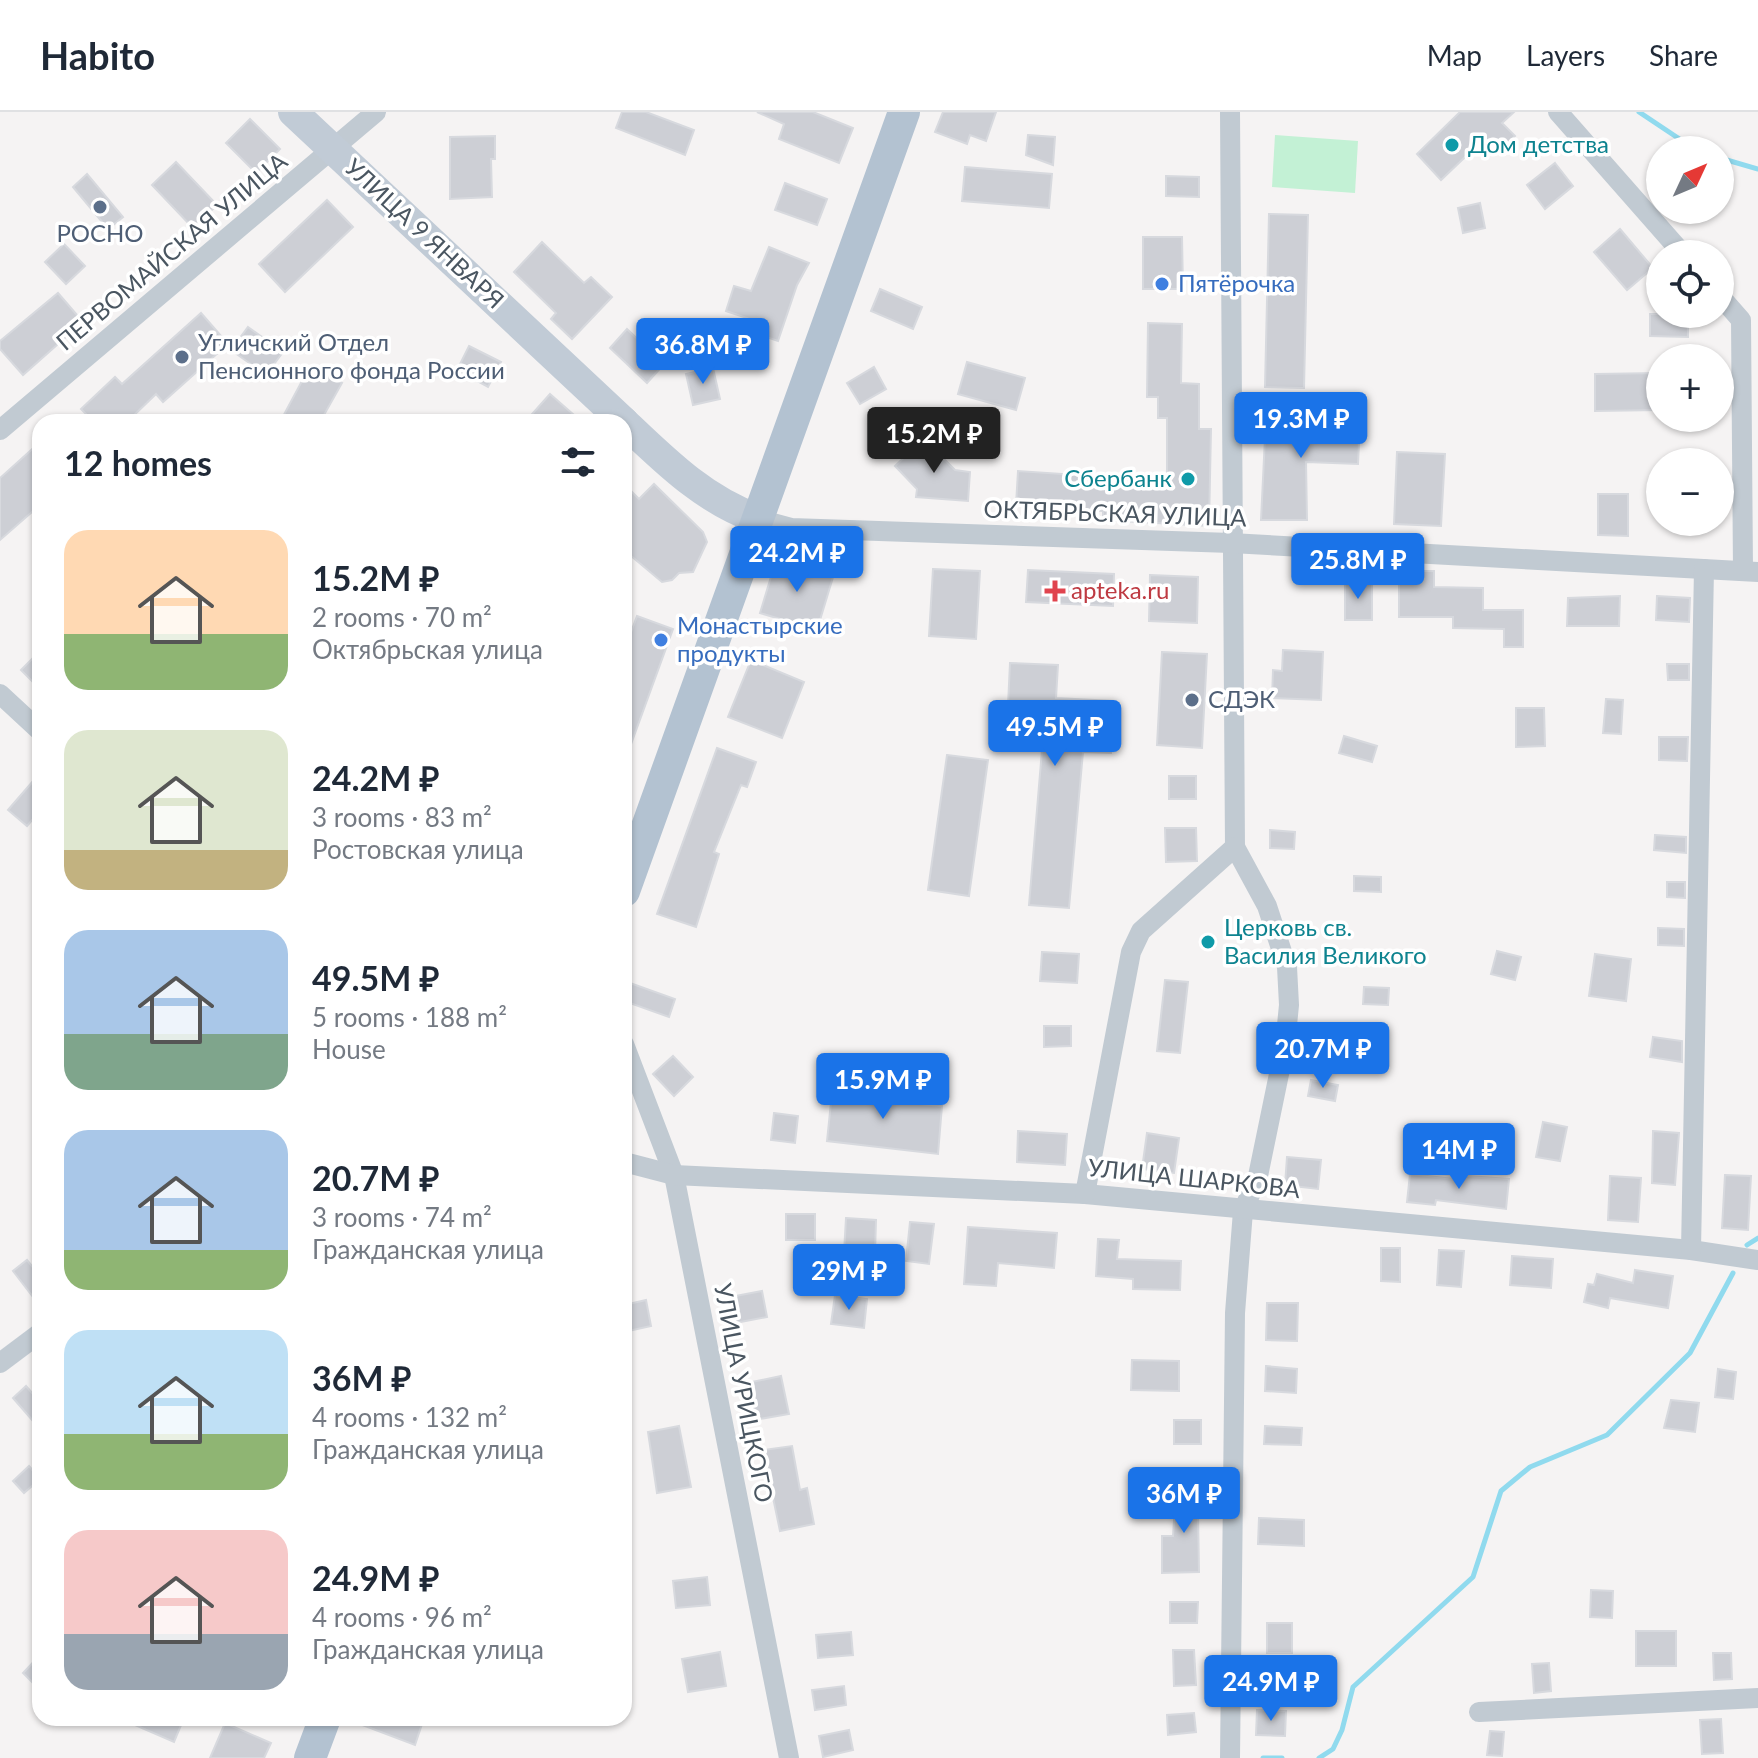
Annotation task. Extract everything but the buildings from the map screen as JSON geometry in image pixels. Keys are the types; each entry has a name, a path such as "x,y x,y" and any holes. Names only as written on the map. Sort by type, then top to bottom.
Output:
{"main road":[{"name":"УЛИЦА 9 ЯНВАРЯ","path":"293,112 616,414"},
{"path":"632,869 904,112"},
{"name":"УЛИЦА 9 ЯНВАРЯ","path":"632,429 699,490 733,510 758,519"},
{"path":"310,1758 322,1726"}],"street":[{"name":"ПЕРВОМАЙСКАЯ УЛИЦА","path":"0,430 376,112"},
{"path":"1230,112 1235,847 1267,906 1287,967 1289,1005 1285,1045 1258,1176 1243,1211 1235,1313 1230,1758"},
{"path":"1558,112 1671,240"},
{"path":"1734,312 1741,320 1751,571"},
{"name":"ОКТЯБРЬСКАЯ УЛИЦА","path":"758,519 791,528 1231,543 1751,571"},
{"path":"1691,1250 1704,569"},
{"path":"0,694 32,724"},
{"path":"1085,1194 1131,952 1141,931 1235,847"},
{"name":"УЛИЦА УРИЦКОГО","path":"632,1065 674,1175 789,1758"},
{"name":"УЛИЦА ШАРКОВА","path":"632,1164 674,1175 1085,1194 1691,1250 1758,1260"},
{"path":"0,1363 32,1339"},
{"path":"1479,1712 1758,1698"}],"green space":[{"path":"1275,135 1358,141 1355,193 1272,187"}],"waterway":[{"path":"1639,112 1675,136"},
{"path":"1734,162 1758,169"},
{"path":"1747,1245 1758,1238"},
{"path":"1319,1758 1333,1749 1342,1730 1353,1687 1473,1577 1501,1491 1530,1467 1607,1435 1690,1353 1733,1273"},
{"path":"1263,1758 1282,1758"}],"place":[{"name":"Дом детства","path":"1452,145"},
{"name":"РОСНО","path":"100,207"},
{"name":"Пятёрочка","path":"1162,284"},
{"name":"Угличский Отдел Пенсионного фонда России","path":"182,357"},
{"name":"Сбербанк","path":"1188,479"},
{"name":"apteka.ru","path":"1055,591"},
{"name":"Монастырские продукты","path":"661,640"},
{"name":"СДЭК","path":"1192,700"},
{"name":"Церковь св. Василия Великого","path":"1208,942"}]}
